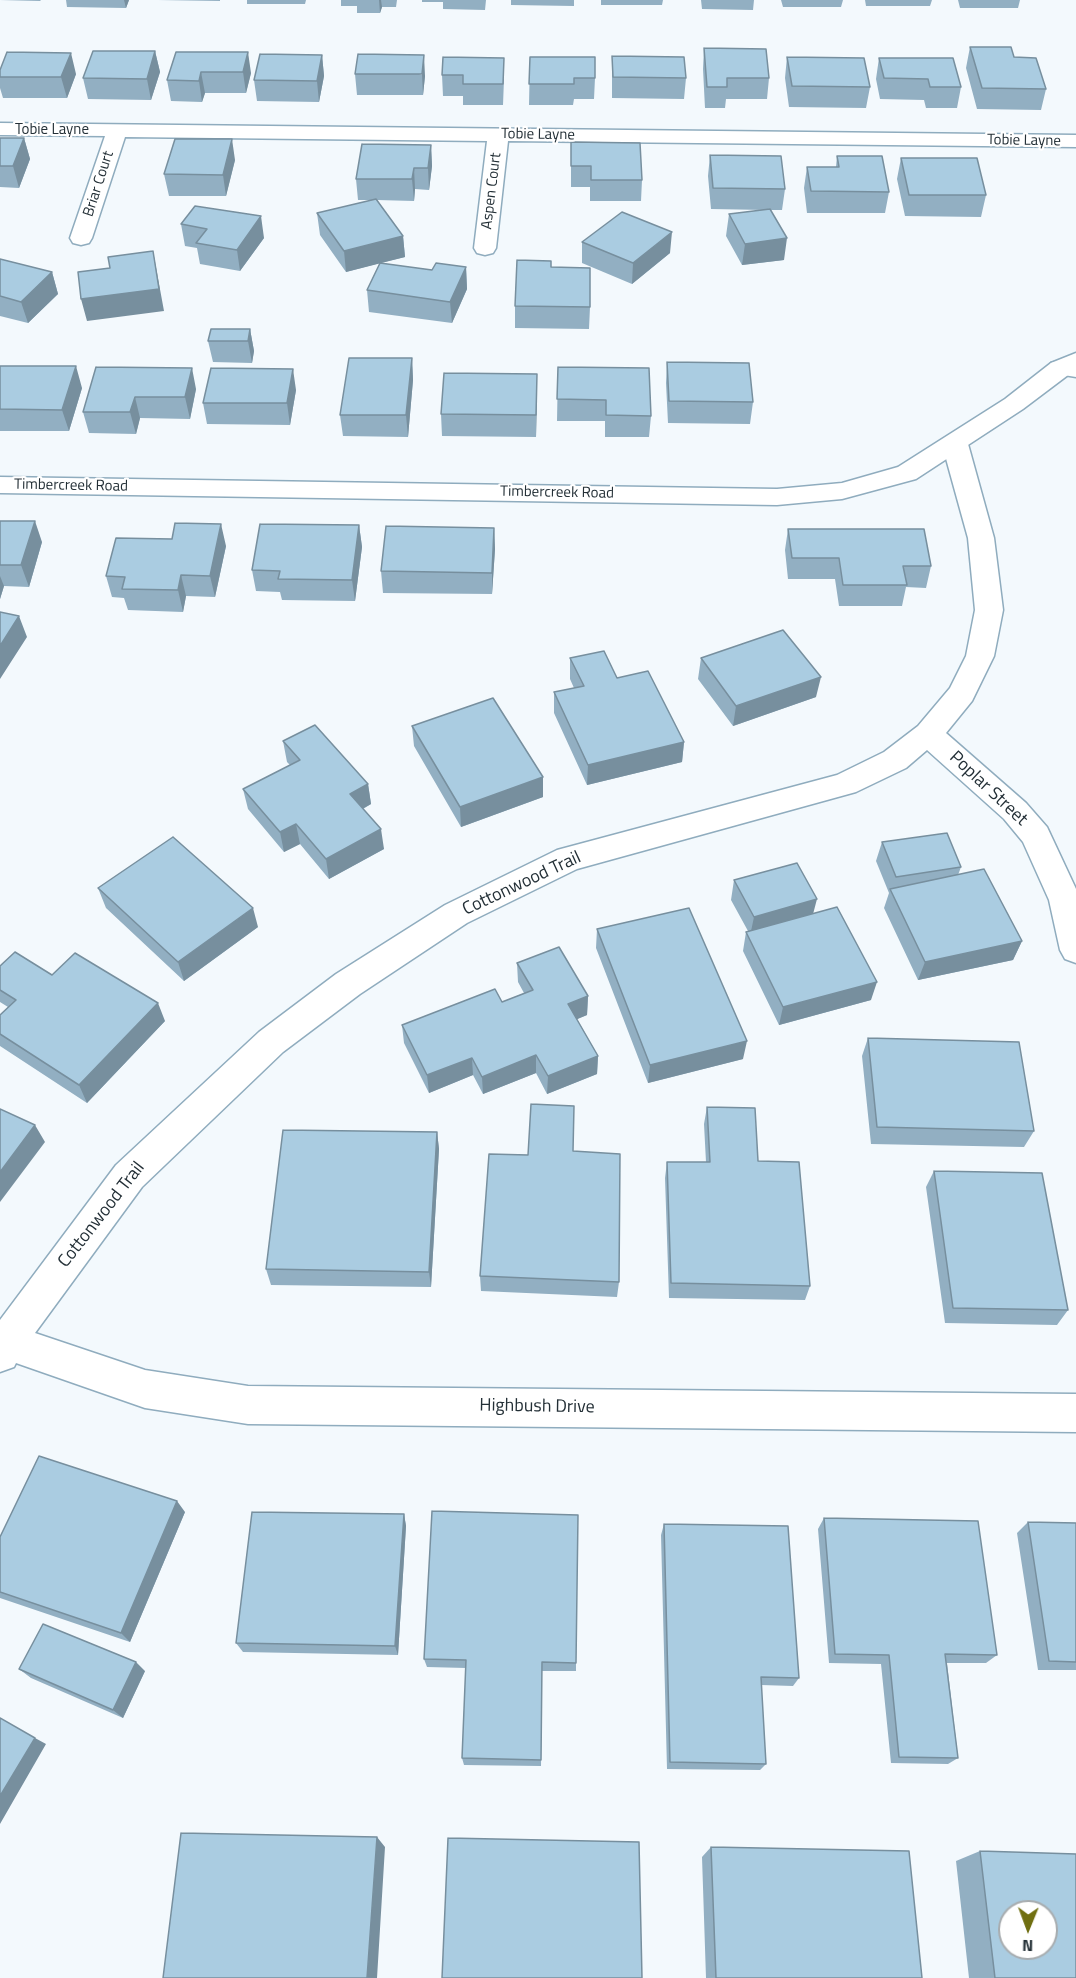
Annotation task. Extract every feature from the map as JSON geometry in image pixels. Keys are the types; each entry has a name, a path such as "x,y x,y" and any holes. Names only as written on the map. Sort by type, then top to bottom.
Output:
{"street":[{"name":"Tobie Layne","path":"0,129 1076,141"},
{"name":"Briar Court","path":"81,238 117,130"},
{"name":"Aspen Court","path":"485,248 498,135"},
{"name":"Timbercreek Road","path":"0,485 777,497 842,491 908,473 1070,366"},
{"name":"Cottonwood Trail","path":"4,1348 129,1176 271,1042 348,984 456,914 568,859 845,784 895,760 928,734 962,694 980,656 989,610 981,538 955,444"},
{"name":"Poplar Street","path":"928,734 1015,811 1036,835 1065,900 1076,950"},
{"name":"Highbush Drive","path":"4,1348 145,1389 248,1405 1076,1413"}],"building":[{"path":"970,47 1011,47 1014,57 1036,58 1046,89 982,88"},
{"path":"704,48 766,49 769,78 727,78 727,87 707,87"},
{"path":"93,51 155,51 147,79 83,78"},
{"path":"7,52 71,53 61,77 0,77 0,70"},
{"path":"176,52 248,52 243,72 201,72 199,81 167,80"},
{"path":"260,54 322,55 317,81 254,80"},
{"path":"358,54 424,55 422,74 355,74"},
{"path":"612,56 684,57 686,78 613,77"},
{"path":"443,57 504,58 503,84 463,84 463,75 442,75"},
{"path":"530,57 595,57 595,78 574,78 574,84 529,84"},
{"path":"787,57 864,58 870,87 792,86"},
{"path":"879,58 953,58 961,87 930,87 928,79 884,78"},
{"path":"0,138 24,138 13,166 0,166"},
{"path":"175,139 232,139 223,175 164,174"},
{"path":"571,142 640,143 642,180 591,180 591,166 571,166"},
{"path":"362,144 431,145 428,168 414,168 412,179 356,179"},
{"path":"710,155 781,156 785,189 713,188"},
{"path":"837,156 882,156 889,192 811,191 807,167 839,167"},
{"path":"901,158 977,158 986,195 909,195"},
{"path":"376,199 403,236 344,251 317,213"},
{"path":"195,206 261,216 237,250 196,243 207,229 181,224"},
{"path":"770,209 787,238 745,244 729,214"},
{"path":"622,212 672,232 633,263 582,242"},
{"path":"153,251 159,289 81,299 78,272 110,268 108,257"},
{"path":"0,259 52,272 21,302 0,296"},
{"path":"517,260 551,261 551,267 590,268 590,307 515,306"},
{"path":"380,263 432,270 436,263 466,267 450,302 367,290"},
{"path":"211,329 250,329 248,341 208,341"},
{"path":"349,358 412,358 406,415 340,415"},
{"path":"667,362 749,363 753,402 669,401"},
{"path":"0,366 76,366 62,410 0,409"},
{"path":"96,367 192,368 185,397 135,397 130,412 83,412"},
{"path":"558,367 649,368 651,416 606,415 606,400 557,399"},
{"path":"211,368 293,369 287,403 203,403"},
{"path":"444,373 537,374 536,415 441,414"},
{"path":"0,521 35,521 21,565 0,565"},
{"path":"175,523 221,524 210,576 181,575 178,590 122,589 125,577 106,576 116,538 172,539"},
{"path":"260,524 359,525 352,580 278,579 280,571 252,570"},
{"path":"386,526 494,528 492,573 381,571"},
{"path":"788,529 924,529 931,566 903,566 907,585 843,585 839,558 792,558"},
{"path":"0,612 19,616 0,646"},
{"path":"783,630 821,677 736,706 701,658"},
{"path":"604,651 617,678 648,671 684,742 588,765 554,692 584,686 570,658"},
{"path":"493,698 543,777 460,807 412,726"},
{"path":"315,725 368,784 350,794 381,829 326,859 296,824 280,832 243,789 300,760 283,741"},
{"path":"947,833 961,867 896,877 882,842"},
{"path":"173,837 253,908 178,962 98,888"},
{"path":"797,863 817,899 754,917 734,880"},
{"path":"984,869 1022,941 925,962 890,889"},
{"path":"837,907 877,982 783,1007 746,932"},
{"path":"689,908 747,1041 650,1065 597,929"},
{"path":"559,947 588,996 568,1004 598,1056 548,1076 536,1055 482,1077 472,1058 427,1075 402,1025 495,989 502,1002 533,990 517,963"},
{"path":"15,952 52,975 75,953 158,1003 79,1085 0,1034 0,1015 16,1000 0,990 0,966"},
{"path":"868,1038 1019,1042 1034,1131 877,1127"},
{"path":"531,1104 574,1106 573,1151 620,1154 619,1282 480,1276 489,1154 528,1155"},
{"path":"707,1107 755,1108 758,1161 799,1162 810,1286 671,1283 667,1162 710,1162"},
{"path":"0,1109 35,1125 0,1172"},
{"path":"283,1130 437,1132 429,1272 266,1269"},
{"path":"934,1171 1042,1173 1068,1310 953,1308"},
{"path":"39,1456 177,1501 121,1633 0,1592 0,1537"},
{"path":"432,1511 578,1515 576,1663 542,1662 541,1760 462,1758 466,1660 424,1659"},
{"path":"252,1512 404,1514 395,1646 236,1643"},
{"path":"824,1518 978,1521 997,1655 945,1654 958,1758 899,1757 889,1655 835,1654"},
{"path":"1028,1522 1076,1523 1076,1662 1049,1661"},
{"path":"664,1524 788,1526 799,1678 761,1677 766,1764 670,1762"},
{"path":"43,1624 136,1662 113,1710 19,1669"},
{"path":"0,1718 35,1738 0,1796"},
{"path":"181,1833 377,1837 367,1978 163,1978"},
{"path":"448,1838 639,1842 642,1978 442,1978"},
{"path":"711,1847 909,1851 922,1978 716,1978"},
{"path":"980,1851 1076,1854 1076,1978 995,1978"}]}
